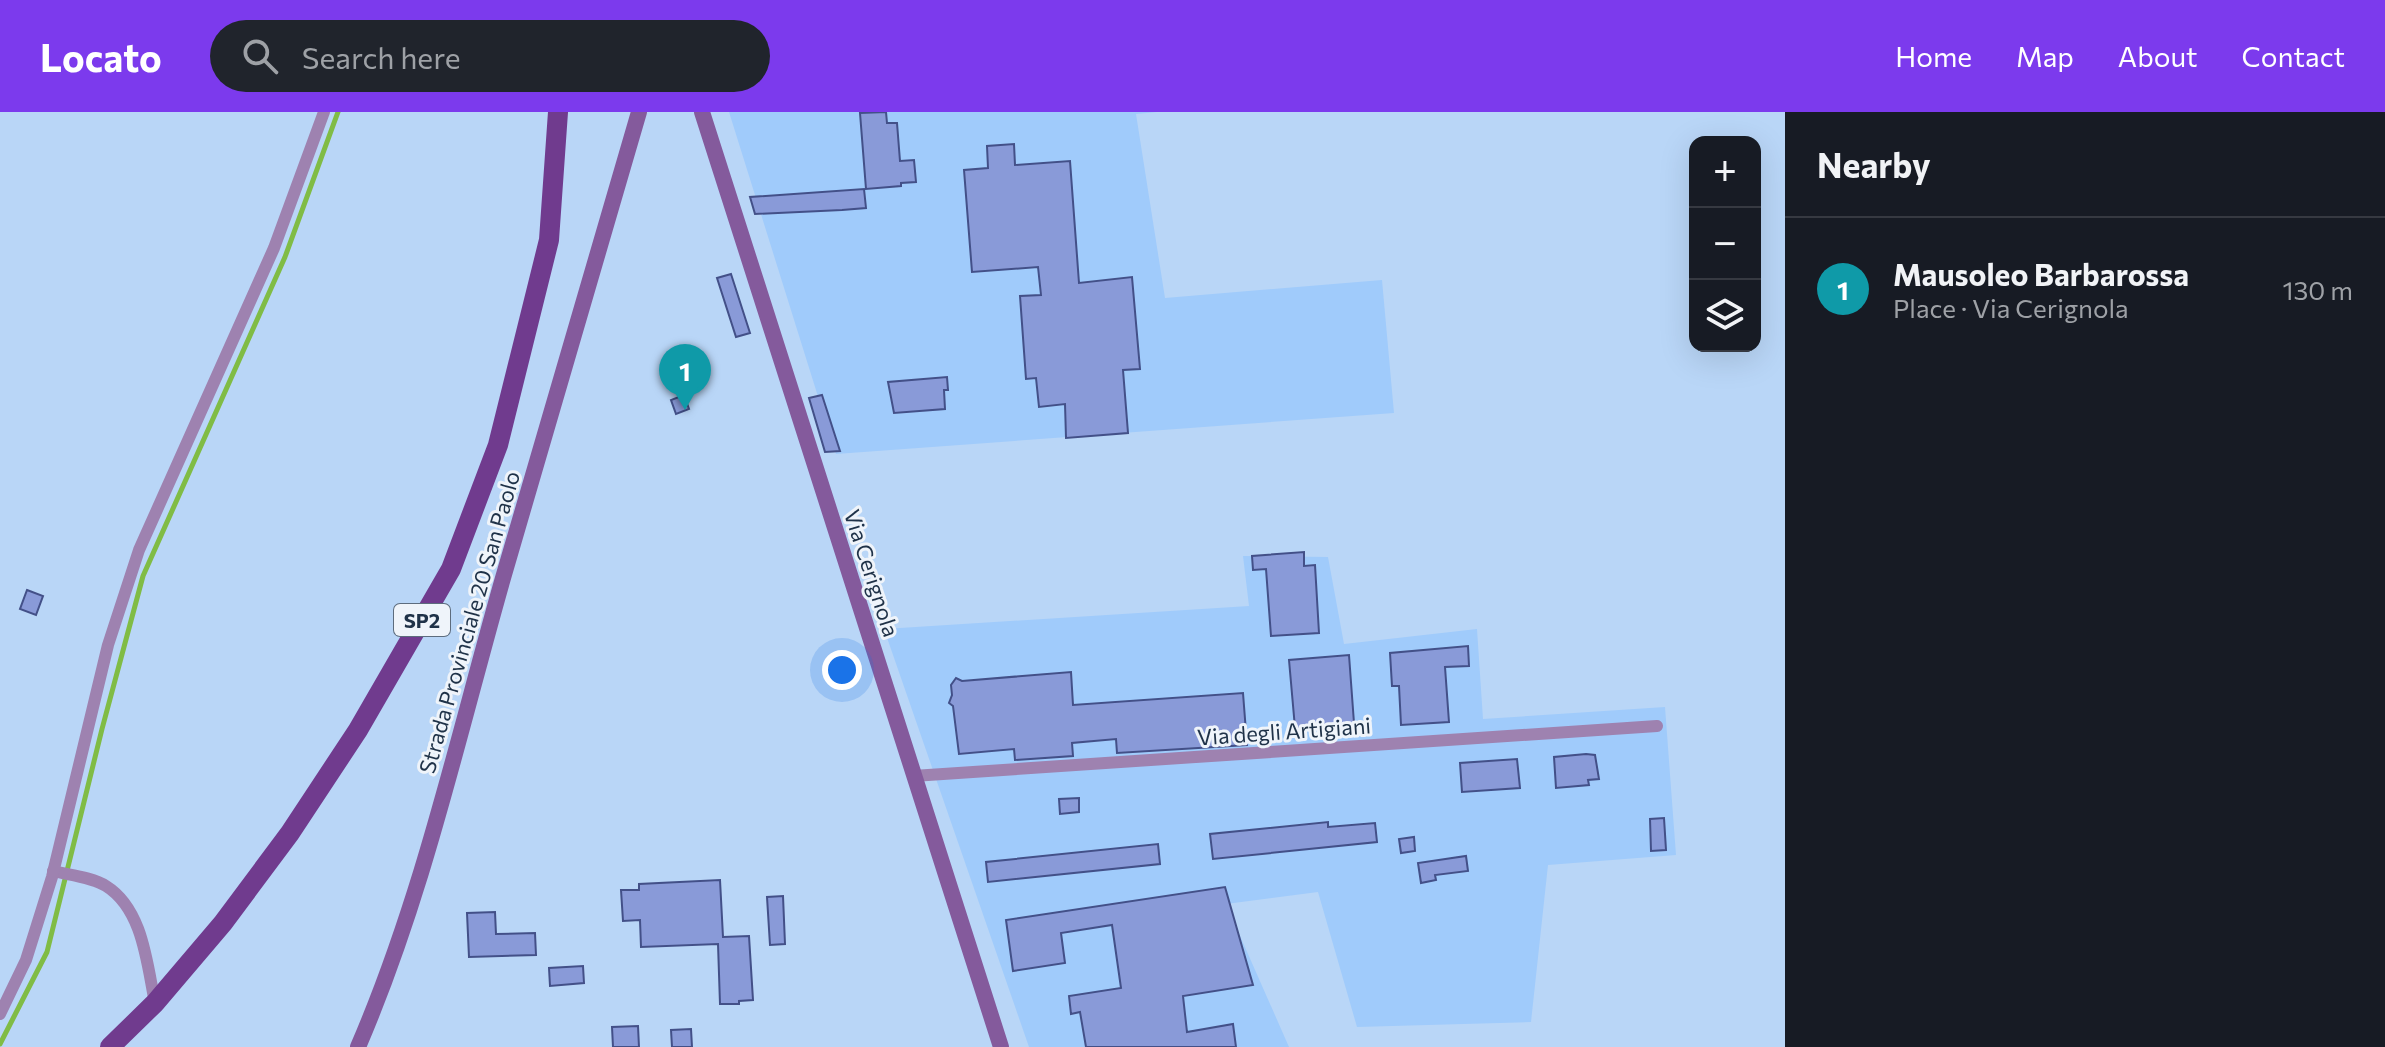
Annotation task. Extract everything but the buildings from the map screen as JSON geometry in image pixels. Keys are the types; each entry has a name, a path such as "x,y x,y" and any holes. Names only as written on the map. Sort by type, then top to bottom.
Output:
{"main road":[{"name":"SP2","path":"110,1047 155,1003 223,923 290,833 358,730 451,569 498,445 549,240 558,112"}],"street":[{"path":"0,1014 26,960 53,871 108,645 139,550 274,248 324,112"},
{"name":"Strada Provinciale 20 San Paolo","path":"358,1047 430,846 504,575 639,112"},
{"name":"Via Cerignola","path":"702,112 1001,1047"},
{"name":"Via degli Artigiani","path":"913,776 1657,726"},
{"path":"53,871 104,884 120,897 133,916 145,953 155,1003"}],"shaded area":[{"path":"729,112 1157,112 1136,114 1165,298 1382,280 1394,413 836,454"},
{"path":"1243,556 1328,557 1344,644 1477,629 1483,719 1665,707 1676,855 1548,865 1531,1022 1357,1027 1318,892 1226,904 1289,1047 1029,1047 884,629 1249,606"}],"waterway":[{"path":"0,1044 47,952 143,576 285,257 338,112"}],"place":[{"name":"Mausoleo Barbarossa","path":"685,410"}]}
